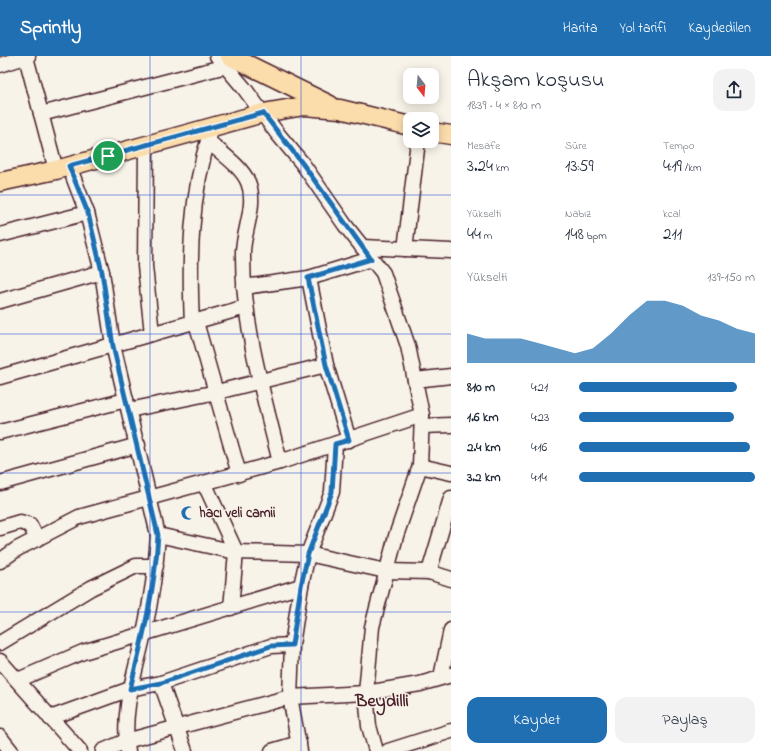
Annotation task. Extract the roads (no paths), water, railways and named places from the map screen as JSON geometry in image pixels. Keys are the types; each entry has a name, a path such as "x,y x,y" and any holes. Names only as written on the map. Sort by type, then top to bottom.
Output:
{"main road":[{"path":"224,59 340,109"},
{"path":"0,182 62,168 146,145 211,133 263,113 304,106 340,109 403,124"},
{"path":"439,133 451,135"}],"street":[{"path":"0,65 27,56 41,114 62,168 88,213 102,272 113,346 138,445 158,535 156,566 144,633 130,689 127,746"},
{"path":"41,114 224,59 383,274 396,306 408,346 422,420 420,466 396,536 372,627 366,693 369,726 376,751"},
{"path":"211,133 248,181 250,189 250,201 243,248 246,307 260,380 280,462"},
{"path":"211,133 203,157 192,225 190,269 194,323 217,392 239,474"},
{"path":"146,145 146,266 152,334"},
{"path":"405,249 417,148"},
{"path":"0,236 88,213"},
{"path":"362,247 451,251"},
{"path":"244,286 308,278 371,259"},
{"path":"0,301 102,272"},
{"path":"308,278 326,365 349,440"},
{"path":"0,377 246,307"},
{"path":"0,432 127,405 217,392 260,380 326,365"},
{"path":"415,380 451,376"},
{"path":"0,561 17,549 79,517 239,474 335,444 422,420 451,424"},
{"path":"272,751 300,747 290,697 292,645 301,586 308,554 332,492 335,444"},
{"path":"0,483 138,445"},
{"path":"420,466 451,473"},
{"path":"203,484 208,491 236,552 231,608"},
{"path":"428,572 451,498"},
{"path":"0,528 24,522 30,525 37,539"},
{"path":"158,535 236,552 308,554 386,571 428,572 451,579"},
{"path":"0,643 91,588 136,566 156,566"},
{"path":"18,680 82,652 301,586"},
{"path":"103,751 127,746 177,728 290,697 366,693 420,684 446,676 451,630"},
{"path":"50,718 130,689 161,683 271,646 292,645"},
{"path":"0,662 18,680 80,751"},
{"path":"161,683 185,751"},
{"path":"388,751 451,731"},
{"path":"0,737 11,751"}],"place":[{"name":"hacı veli camii","path":"188,513"}],"district":[{"name":"Beydilli","path":"382,702"}]}
